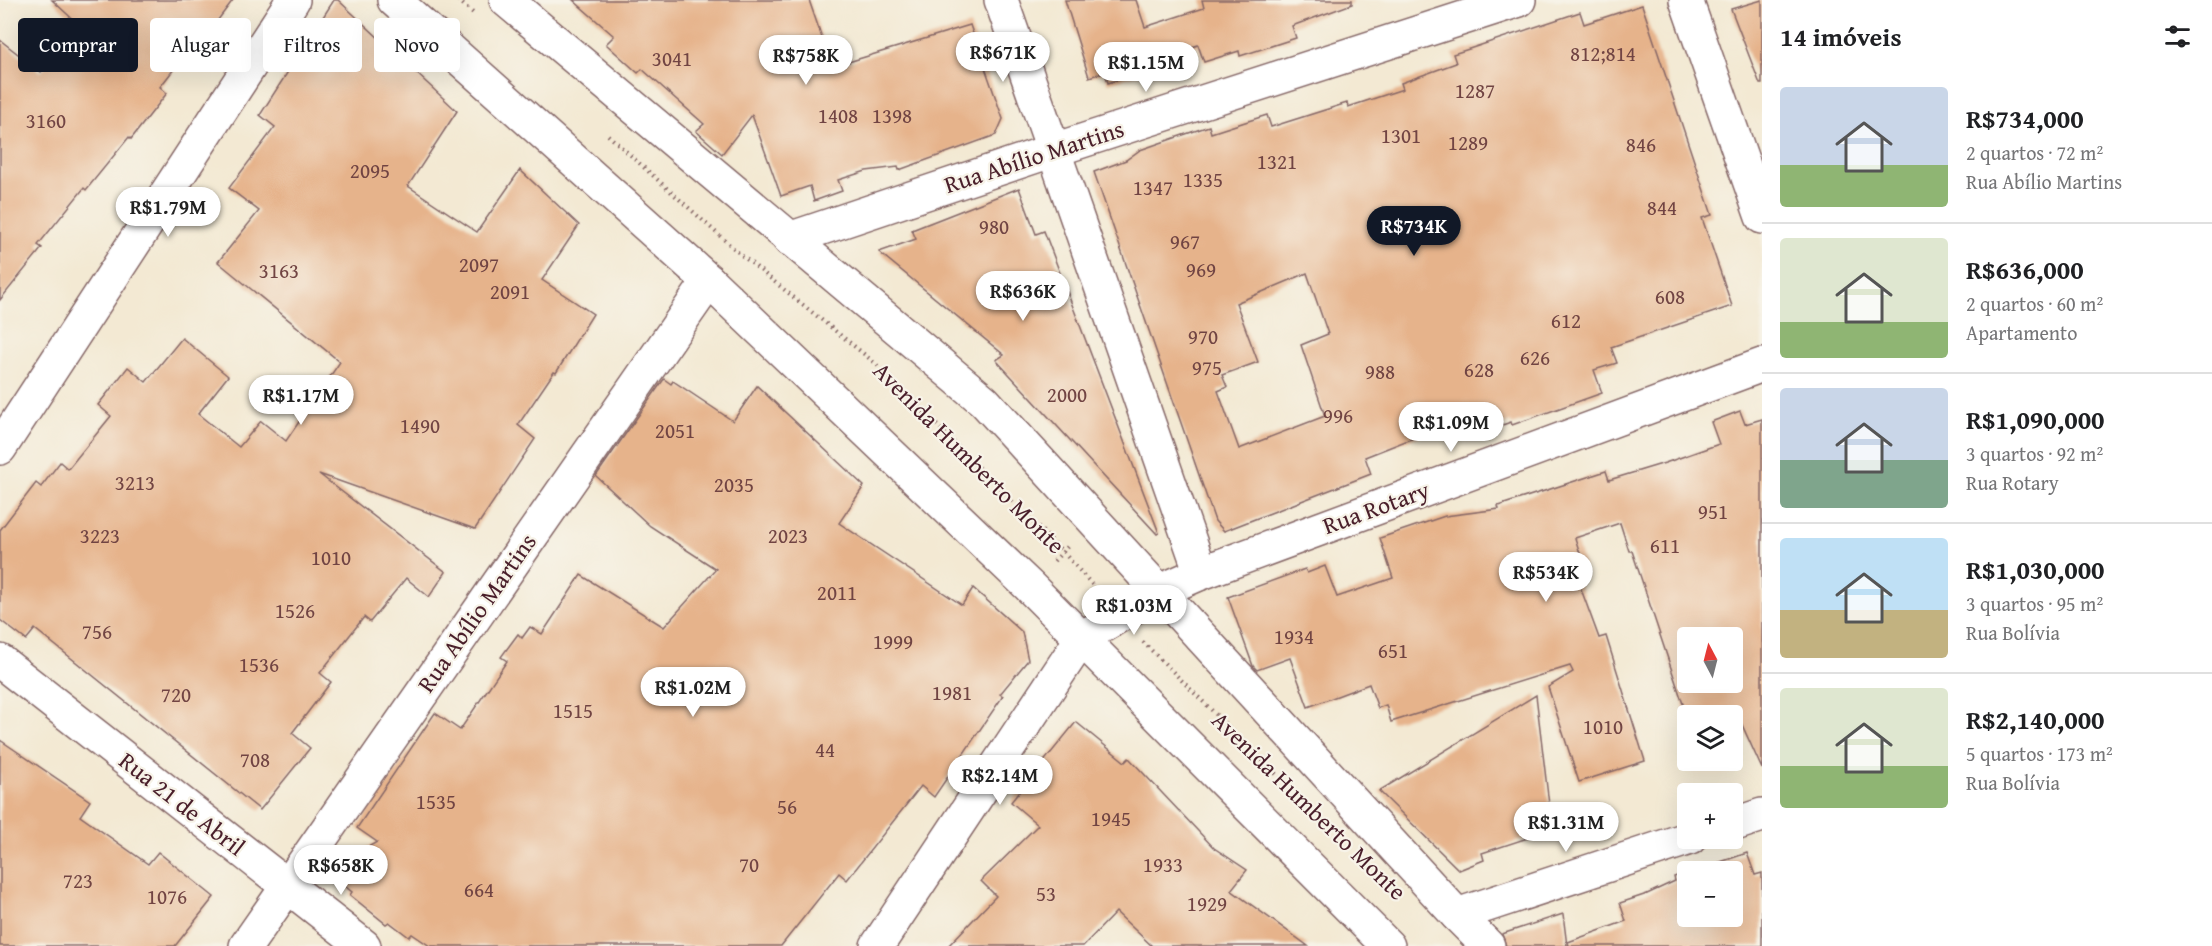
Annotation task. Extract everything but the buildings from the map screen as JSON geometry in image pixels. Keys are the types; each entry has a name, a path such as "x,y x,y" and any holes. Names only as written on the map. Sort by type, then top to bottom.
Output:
{"street":[{"path":"0,448 293,0"},
{"name":"Avenida Humberto Monte","path":"394,0 709,281 1082,638 1389,946"},
{"name":"Avenida Humberto Monte","path":"506,0 984,401 1488,946"},
{"path":"1001,0 1201,573"},
{"name":"Rua Abílio Martins","path":"789,239 1054,150 1520,0"},
{"path":"1686,0 1762,217"},
{"name":"Rua Abílio Martins","path":"246,946 709,281"},
{"name":"Rua Rotary","path":"1082,638 1160,591 1201,573 1762,365"},
{"path":"877,946 1082,638"},
{"name":"Rua 21 de Abril","path":"0,661 364,946"},
{"path":"1743,821 1762,815"},
{"path":"1457,915 1677,842"}],"path":[{"path":"458,0 476,16"},
{"name":"Avenida Humberto Monte","path":"599,127 740,254 875,363 1063,552 1167,668 1284,783"},
{"path":"1051,564 1071,543"},
{"path":"1167,668 1176,663"}]}
